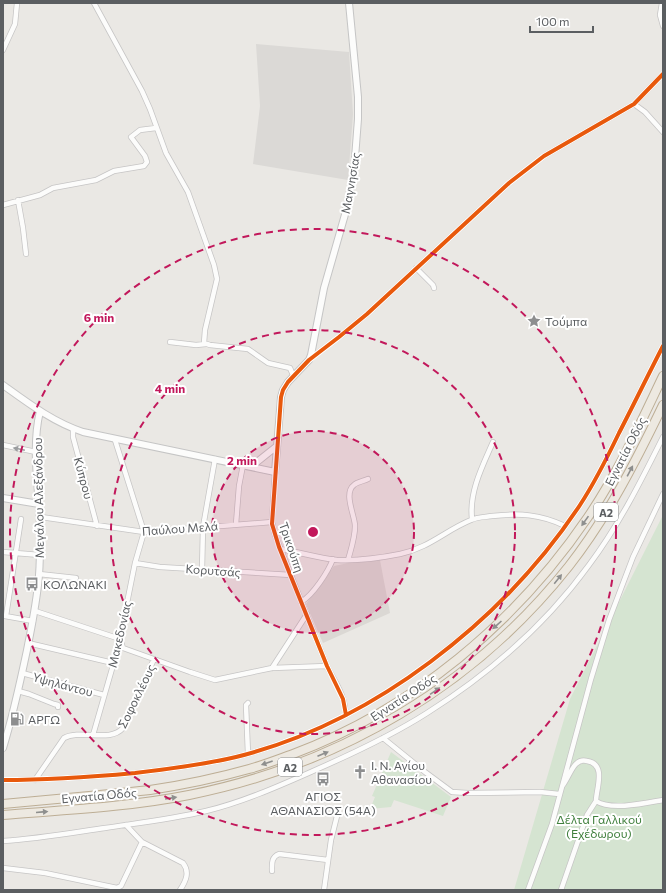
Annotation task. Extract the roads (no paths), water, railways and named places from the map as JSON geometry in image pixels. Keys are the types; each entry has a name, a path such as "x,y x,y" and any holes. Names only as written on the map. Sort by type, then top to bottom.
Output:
{"highway":[{"name":"Εγνατία Οδός","path":"3,804 148,790 186,784 251,769 306,749 341,734 412,693 446,669 503,619 524,598 562,554 589,516 612,478 663,376"},
{"name":"Εγνατία Οδός","path":"3,815 150,802 231,786 282,770 344,745 382,726 416,705 490,648 522,618 554,583 585,544 610,505 634,463 663,405"}],"street":[{"path":"3,50 15,24 17,3"},
{"path":"94,3 142,91 171,164 188,192 217,275 205,330 204,341 206,344"},
{"name":"Μαγνησίας","path":"309,360 324,288 346,211 354,171 358,119 358,96 349,3"},
{"path":"662,3 660,15 663,26"},
{"path":"309,360 367,314 509,183 557,148 634,104 663,74"},
{"path":"634,104 645,112 663,132"},
{"path":"3,205 18,200 40,196 47,190 57,187 96,180 114,171 144,166 147,162 145,156 131,137 140,130 156,128"},
{"path":"18,200 26,254"},
{"path":"416,268 434,285 434,288"},
{"path":"170,342 196,345 206,344 252,350 268,363 290,368 293,376"},
{"path":"3,780 35,780 102,776 173,769 248,754 280,744 314,730 346,715 391,690 443,652 481,619 515,585 546,551 566,526 596,479 663,346"},
{"name":"Τρικούπη","path":"309,360 285,385 281,397 272,522 280,549 327,666 342,694 346,715"},
{"path":"3,385 40,411 73,429 115,440 252,466 275,472"},
{"name":"Μεγάλου Αλεξάνδρου","path":"3,748 18,692 35,611 39,574 41,517 36,452 40,411"},
{"name":"Κύπρου","path":"73,429 98,526"},
{"path":"3,841 45,837 126,825 206,811 244,800 327,765 383,738 426,714 462,689 514,648 545,618 573,585 603,545 636,492 663,437"},
{"path":"115,440 144,532"},
{"path":"472,520 472,496 480,473 494,442"},
{"path":"3,445 36,452"},
{"path":"252,466 277,446"},
{"path":"202,570 202,527 215,459"},
{"path":"236,524 239,486 244,465"},
{"path":"348,560 355,532 354,518 349,501 350,492 354,485 368,479"},
{"path":"528,890 552,824 594,666 609,620 633,557 663,494"},
{"path":"3,498 39,504"},
{"path":"280,549 333,559 348,560 391,556 414,551 472,520 509,514 544,517 566,526"},
{"name":"Παύλου Μελά","path":"41,517 144,532 272,522"},
{"path":"21,519 4,616 33,621"},
{"name":"Μακεδονίας","path":"120,639 135,563 144,532"},
{"path":"3,552 40,556"},
{"path":"301,602 308,598 311,594 333,559"},
{"name":"Κορυτσάς","path":"135,563 160,567 291,575"},
{"path":"39,574 76,578"},
{"path":"35,611 120,639 121,648 215,680 272,668 327,666"},
{"path":"272,668 307,614"},
{"path":"28,643 113,663"},
{"name":"Μακεδονίας","path":"94,735 113,663 121,648"},
{"name":"Σοφοκλέους","path":"35,780 64,738 67,736 116,734 123,728 154,659"},
{"name":"Υψηλάντου","path":"22,673 104,695"},
{"path":"18,692 29,694 58,705 58,707"},
{"path":"248,703 246,705 246,712 248,754"},
{"path":"383,738 452,792 540,792 559,794"},
{"path":"561,788 568,780 574,766 582,761 594,763 598,770 599,776 596,801 587,815 561,890"},
{"path":"596,801 607,806 619,806 663,800"},
{"path":"324,890 331,840 337,816"},
{"path":"126,825 142,842 183,863 186,867 187,877 180,890"},
{"path":"3,868 45,872 118,888 121,886 142,842"},
{"path":"272,871 273,859 279,854 328,860"}],"place":[{"name":"Τούμπα","path":"534,321"},
{"name":"ΚΟΛΩΝΑΚΙ","path":"32,584"},
{"name":"ΑΡΓΩ","path":"17,719"},
{"name":"Ι. Ν. Αγίου Αθανασίου","path":"360,772"},
{"name":"ΑΓΙΟΣ ΑΘΑΝΑΣΙΟΣ (54Α)","path":"323,779"}],"park label":[{"name":"Δέλτα Γαλλικού (Εχέδωρου)","path":"599,826"}]}
